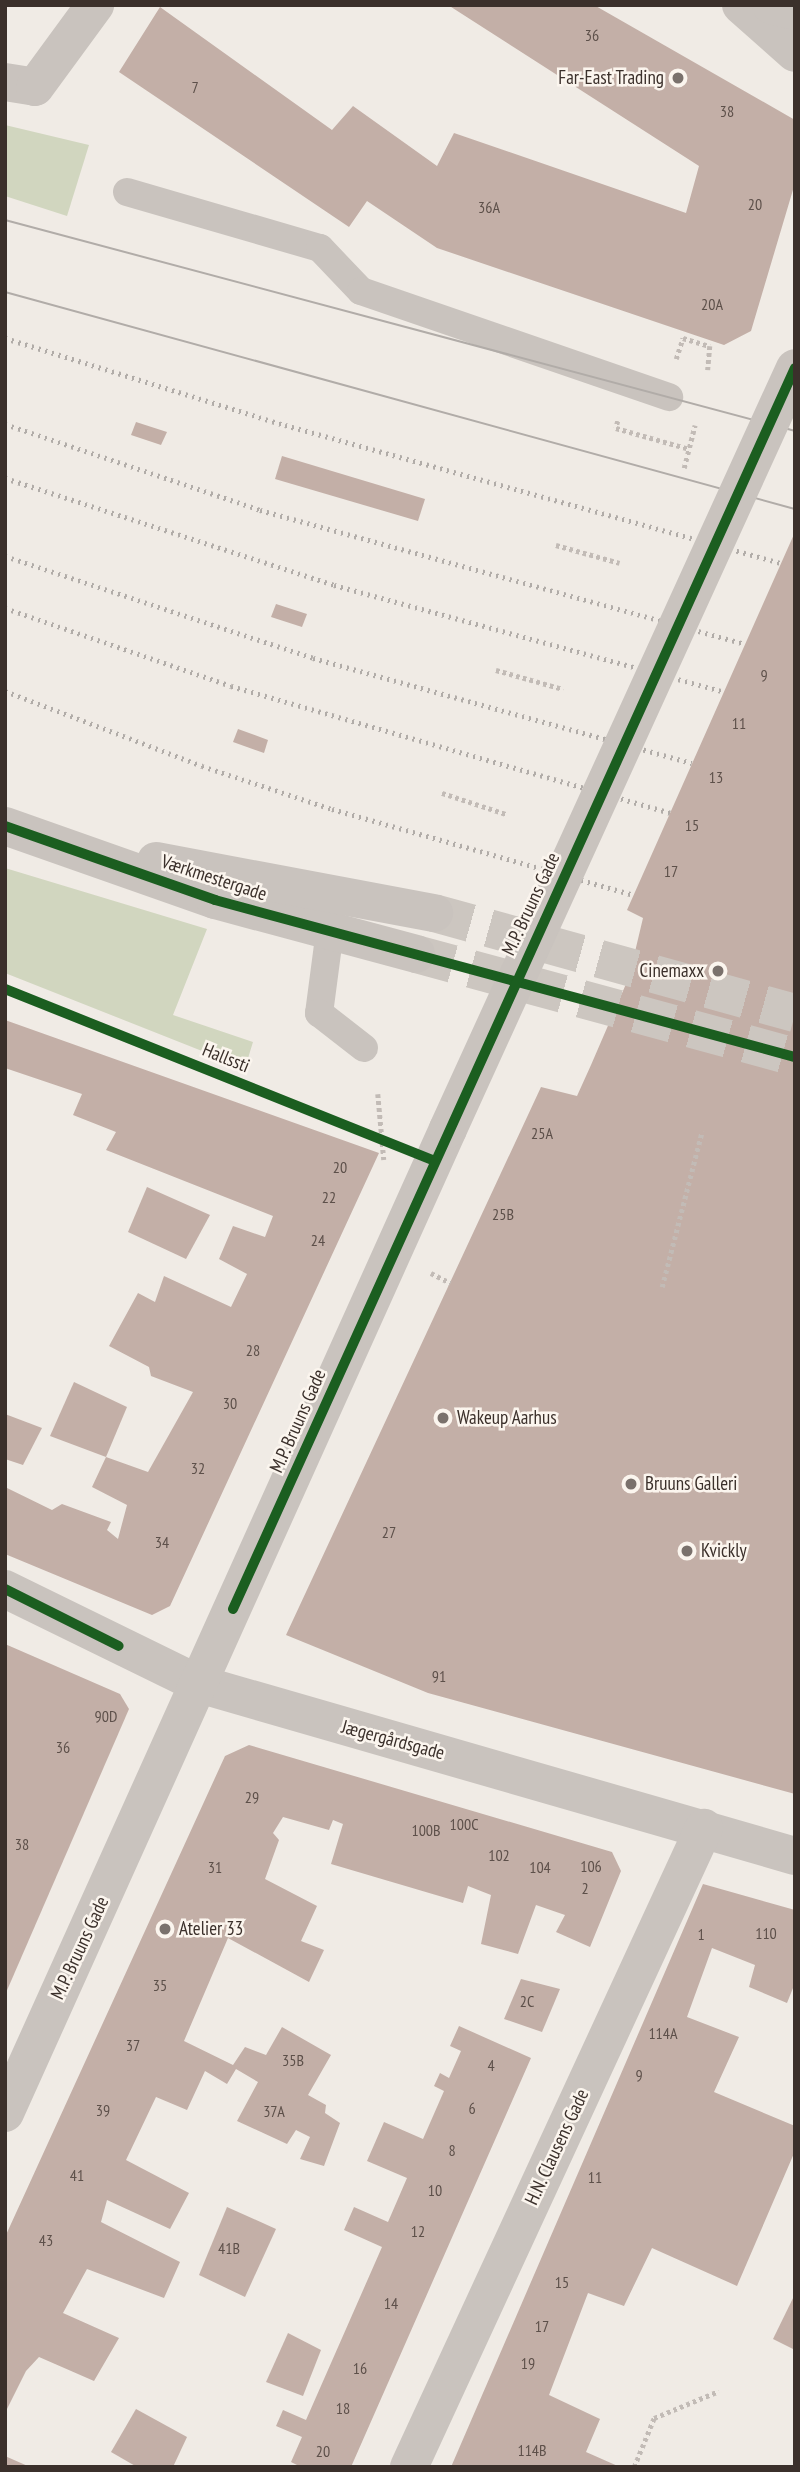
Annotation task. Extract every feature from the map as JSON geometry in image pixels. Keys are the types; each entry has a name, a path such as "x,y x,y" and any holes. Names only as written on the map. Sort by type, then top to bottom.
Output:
{"street":[{"path":"5,82 35,88 95,5"},
{"path":"741,5 795,54"},
{"path":"771,5 795,11"},
{"name":"M.P. Bruuns Gade","path":"5,2112 795,368"},
{"name":"Værkmestergade","path":"5,826 88,852 215,900 416,954"},
{"name":"Værkmestergade","path":"88,852 224,870 434,913"},
{"name":"Jægergårdsgade","path":"5,1588 199,1684 795,1856"},
{"name":"H.N. Clausens Gade","path":"409,2467 704,1828"}],"lane":[{"path":"127,192 320,248 361,291 669,397"},
{"path":"330,930 319,1013 364,1048"}],"path":[{"path":"673,369 682,338 710,346 708,370"},
{"path":"684,468 698,414"},
{"path":"616,428 689,449"},
{"path":"556,545 620,563"},
{"path":"496,670 563,689"},
{"path":"442,793 506,814"},
{"path":"662,1287 702,1131"},
{"path":"372,1134 441,1145"},
{"path":"634,2467 654,2418 719,2391"}],"green space":[{"path":"5,125 89,145 67,216 5,196"},
{"path":"5,868 207,929 173,1015 253,1042 245,1068 5,973"}],"building":[{"path":"448,5 594,5 795,120 795,183 751,331 724,345 437,248 367,201 349,227 119,72 160,7 332,130 353,106 437,166 454,133 686,213 699,166"},
{"path":"136,422 167,432 161,445 131,435"},
{"path":"282,456 425,499 418,521 275,479"},
{"name":"Bruuns Galleri","path":"795,532 795,1794 428,1693 286,1635 541,1087 577,1096 629,977 643,918 627,910"},
{"path":"276,604 307,614 302,627 271,617"},
{"path":"238,729 268,740 264,753 233,742"},
{"path":"5,1020 379,1153 170,1606 152,1615 5,1554 5,1487 52,1510 62,1504 111,1522 107,1530 118,1539 127,1505 92,1487 106,1457 148,1472 193,1392 151,1376 149,1367 109,1346 138,1293 155,1302 164,1276 231,1307 247,1274 219,1259 233,1226 265,1237 273,1216 106,1150 116,1132 73,1115 82,1094 5,1068"},
{"path":"147,1187 210,1215 186,1259 128,1232"},
{"path":"74,1382 127,1407 106,1457 50,1436"},
{"path":"5,1414 42,1428 23,1465 5,1459"},
{"path":"5,1644 120,1694 129,1709 5,1995"},
{"path":"249,1745 612,1852 621,1871 590,1947 556,1932 565,1915 536,1905 518,1954 481,1944 491,1895 468,1886 463,1903 331,1864 343,1824 333,1820 329,1830 283,1817 273,1833 279,1840 265,1879 317,1906 301,1941 324,1950 309,1982 228,1938 184,2041 233,2065 245,2047 266,2055 282,2027 331,2055 308,2095 326,2105 325,2113 340,2123 324,2166 300,2159 310,2137 296,2130 287,2144 237,2121 258,2082 236,2069 227,2084 205,2071 187,2110 156,2097 126,2160 189,2193 170,2229 107,2200 101,2222 180,2262 164,2298 87,2269 63,2313 119,2338 94,2381 39,2357 26,2371 5,2413 5,2237 225,1756"},
{"path":"703,1884 795,1910 795,1983 787,2003 749,1987 755,1965 712,1948 687,2017 739,2037 714,2092 795,2126 795,2151 737,2286 652,2248 624,2306 588,2293 549,2395 600,2419 586,2452 620,2467 451,2467"},
{"path":"521,1979 560,1989 542,2032 504,2019"},
{"path":"459,2026 531,2058 351,2467 301,2467 291,2462 302,2437 276,2426 283,2410 306,2420 382,2247 344,2230 354,2207 388,2222 407,2178 367,2161 384,2122 423,2139 444,2091 434,2086 440,2073 449,2078 461,2051 450,2046"},
{"path":"227,2207 276,2229 245,2297 199,2275"},
{"path":"795,2294 795,2350 773,2339"},
{"path":"288,2333 321,2350 303,2396 266,2382"},
{"path":"136,2409 187,2437 173,2467 137,2467 111,2452"},
{"path":"5,2456 30,2467 5,2467"}],"tunnel":[{"path":"434,913 795,1013"},
{"path":"416,954 795,1057"}],"tram line":[{"path":"5,220 795,431"},
{"path":"5,292 795,509"}],"railway":[{"path":"5,338 285,425 781,563"},
{"path":"5,424 260,510 745,644"},
{"path":"5,478 334,585 724,692"},
{"path":"5,556 313,658 692,763"},
{"path":"5,608 231,686 670,813"},
{"path":"5,691 202,766 332,809 634,895"}],"cycle path":[{"path":"233,1609 795,368"},
{"path":"5,826 215,900 795,1057"},
{"name":"Hallssti","path":"5,989 434,1161"},
{"path":"5,1589 119,1646"}],"place":[{"name":"Far-East Trading","path":"678,78"},
{"name":"Cinemaxx","path":"718,971"},
{"name":"Wakeup Aarhus","path":"443,1418"},
{"name":"Bruuns Galleri","path":"631,1484"},
{"name":"Kvickly","path":"687,1551"},
{"name":"Atelier 33","path":"165,1929"}]}
